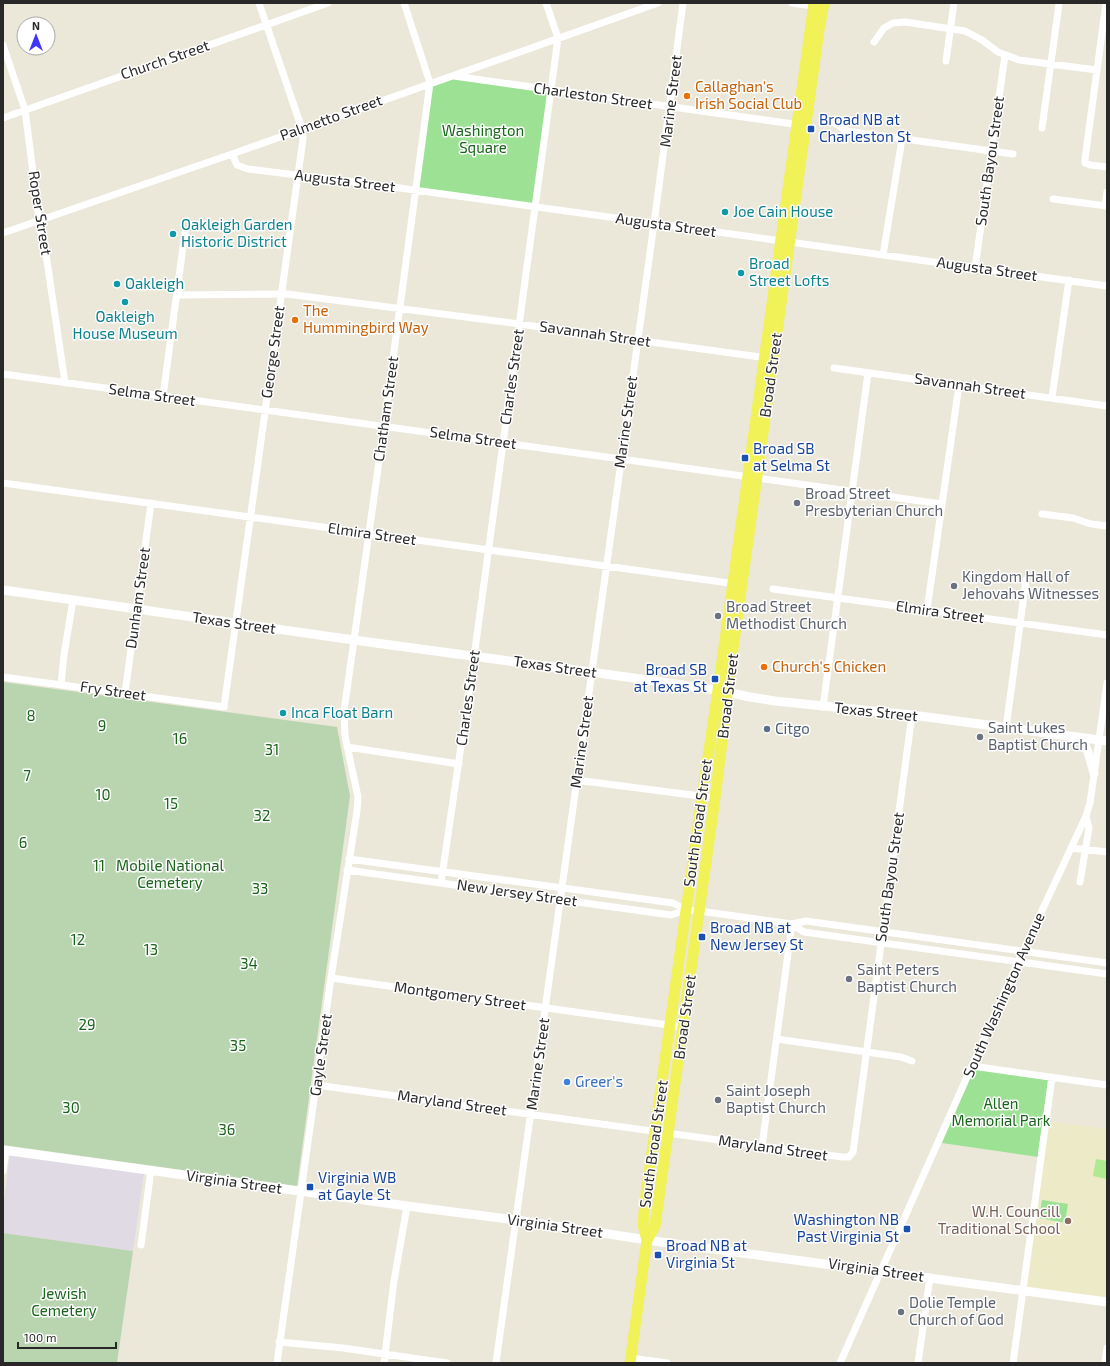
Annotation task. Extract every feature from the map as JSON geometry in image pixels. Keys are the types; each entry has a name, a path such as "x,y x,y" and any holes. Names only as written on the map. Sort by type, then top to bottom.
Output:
{"main road":[{"path":"802,125 817,4"},
{"name":"Broad Street","path":"630,1361 647,1240 655,1226 715,798 726,710 723,691 802,125"},
{"name":"South Broad Street","path":"647,1240 643,1225 655,1132 702,797 723,691"}],"street":[{"name":"George Street","path":"224,706 304,139 302,129 259,3"},
{"name":"Church Street","path":"3,118 328,3"},
{"name":"Chatham Street","path":"348,748 345,736 344,711 430,83 404,3"},
{"name":"Charles Street","path":"441,883 489,550 558,38 546,3"},
{"name":"Palmetto Street","path":"3,233 232,154 658,3"},
{"name":"Marine Street","path":"496,1363 563,887 576,780 638,341 683,3"},
{"path":"792,3 817,4"},
{"path":"946,61 954,3"},
{"path":"1106,3 1085,163 1107,167"},
{"path":"1042,128 1059,4"},
{"path":"874,42 884,28 894,23 905,22 965,31 1005,55 1019,60 1098,70"},
{"name":"Roper Street","path":"3,45 25,110 39,220 48,267 65,383"},
{"name":"South Bayou Street","path":"975,268 1005,55"},
{"name":"Charleston Street","path":"452,75 802,125"},
{"path":"833,122 847,131 1013,154"},
{"path":"883,255 902,139"},
{"name":"Augusta Street","path":"232,154 237,165 248,169 416,190 1107,286"},
{"path":"1053,199 1106,206 1107,192"},
{"path":"163,396 185,232"},
{"path":"1052,398 1069,280"},
{"name":"Savannah Street","path":"177,295 281,294 400,308 769,359"},
{"name":"Savannah Street","path":"834,368 1107,406"},
{"path":"823,706 868,372"},
{"name":"Selma Street","path":"3,374 265,411 503,442 942,504"},
{"path":"927,610 959,385"},
{"name":"Elmira Street","path":"3,483 737,584"},
{"name":"Dunham Street","path":"125,693 151,503"},
{"path":"1042,514 1073,518 1091,524 1107,526"},
{"path":"1006,728 1026,580"},
{"name":"Elmira Street","path":"773,589 1107,635"},
{"name":"Texas Street","path":"3,590 236,624 592,672 723,691 750,697 912,715 1103,741"},
{"path":"61,684 64,654 73,600"},
{"name":"Fry Street","path":"3,677 224,706"},
{"name":"South Washington Avenue","path":"840,1363 1018,962 1086,816 1090,802 1094,773 1103,741 1107,683"},
{"name":"South Bayou Street","path":"849,1156 853,1152 912,715"},
{"path":"1075,737 1085,746 1094,773"},
{"path":"348,748 459,764"},
{"name":"Gayle Street","path":"277,1363 358,797 348,748"},
{"path":"576,780 715,798"},
{"path":"1080,882 1089,828 1086,816"},
{"path":"696,843 708,845"},
{"path":"1071,848 1107,852"},
{"name":"New Jersey Street","path":"349,859 673,903 686,910 699,912 792,924 806,922 1107,963"},
{"name":"New Jersey Street","path":"347,870 671,914 686,910"},
{"path":"762,1146 792,924"},
{"name":"New Jersey Street","path":"792,924 804,932 1107,974"},
{"path":"978,956 980,946"},
{"path":"1071,969 1073,958"},
{"name":"Montgomery Street","path":"331,978 683,1027"},
{"path":"777,1039 901,1057 912,1061"},
{"path":"972,1066 1107,1085"},
{"path":"1013,1363 1052,1077"},
{"name":"Maryland Street","path":"316,1084 668,1134 842,1157 849,1156"},
{"path":"3,1171 4,1150"},
{"name":"Virginia Street","path":"4,1150 516,1220 647,1240 882,1270 1107,1302"},
{"path":"141,1245 151,1170"},
{"path":"384,1363 394,1281 407,1206"},
{"path":"918,1363 930,1277"},
{"path":"280,1342 343,1348 448,1363"},
{"path":"1105,1363 1107,1348"},
{"path":"630,1361 667,1363"}],"shaded area":[{"name":"W.H. Councill Traditional School","path":"1043,1121 1107,1129 1107,1299 1021,1286"},
{"path":"10,1154 144,1172 133,1251 3,1233 3,1208"}],"green space":[{"name":"Washington Square","path":"452,75 551,90 535,207 416,190 430,83"},
{"name":"Mobile National Cemetery","path":"3,682 337,727 350,796 297,1186 3,1145"},
{"name":"Allen Memorial Park","path":"974,1069 1048,1080 1038,1157 942,1143"},
{"path":"1096,1159 1107,1161 1107,1179 1093,1176"},
{"path":"1042,1200 1068,1204 1065,1223 1039,1218"},
{"name":"Jewish Cemetery","path":"3,1233 133,1251 117,1363 3,1363"}],"place":[{"name":"Callaghan's Irish Social Club","path":"687,96"},
{"name":"Broad NB at Charleston St","path":"811,129"},
{"name":"Joe Cain House","path":"725,212"},
{"name":"Oakleigh Garden Historic District","path":"173,234"},
{"name":"Broad Street Lofts","path":"741,273"},
{"name":"Oakleigh","path":"117,284"},
{"name":"Oakleigh House Museum","path":"125,302"},
{"name":"The Hummingbird Way","path":"295,320"},
{"name":"Broad SB at Selma St","path":"745,458"},
{"name":"Broad Street Presbyterian Church","path":"797,503"},
{"name":"Kingdom Hall of Jehovahs Witnesses","path":"954,586"},
{"name":"Broad Street Methodist Church","path":"718,616"},
{"name":"Church's Chicken","path":"764,667"},
{"name":"Broad SB at Texas St","path":"715,679"},
{"name":"Inca Float Barn","path":"283,713"},
{"name":"Citgo","path":"767,729"},
{"name":"Saint Lukes Baptist Church","path":"980,737"},
{"name":"Broad NB at New Jersey St","path":"702,937"},
{"name":"Saint Peters Baptist Church","path":"849,979"},
{"name":"Greer's","path":"567,1082"},
{"name":"Saint Joseph Baptist Church","path":"718,1100"},
{"name":"Virginia WB at Gayle St","path":"310,1187"},
{"name":"W.H. Councill Traditional School","path":"1068,1221"},
{"name":"Washington NB Past Virginia St","path":"907,1229"},
{"name":"Broad NB at Virginia St","path":"658,1255"},
{"name":"Dolie Temple Church of God","path":"901,1312"}],"park label":[{"name":"8","path":"31,716"},
{"name":"9","path":"102,726"},
{"name":"16","path":"180,739"},
{"name":"31","path":"272,750"},
{"name":"7","path":"27,776"},
{"name":"10","path":"103,795"},
{"name":"15","path":"171,804"},
{"name":"32","path":"262,816"},
{"name":"6","path":"23,843"},
{"name":"11","path":"99,866"},
{"name":"33","path":"260,889"},
{"name":"12","path":"78,940"},
{"name":"13","path":"151,950"},
{"name":"34","path":"249,964"},
{"name":"29","path":"87,1025"},
{"name":"35","path":"238,1046"},
{"name":"30","path":"71,1108"},
{"name":"36","path":"227,1130"}]}
